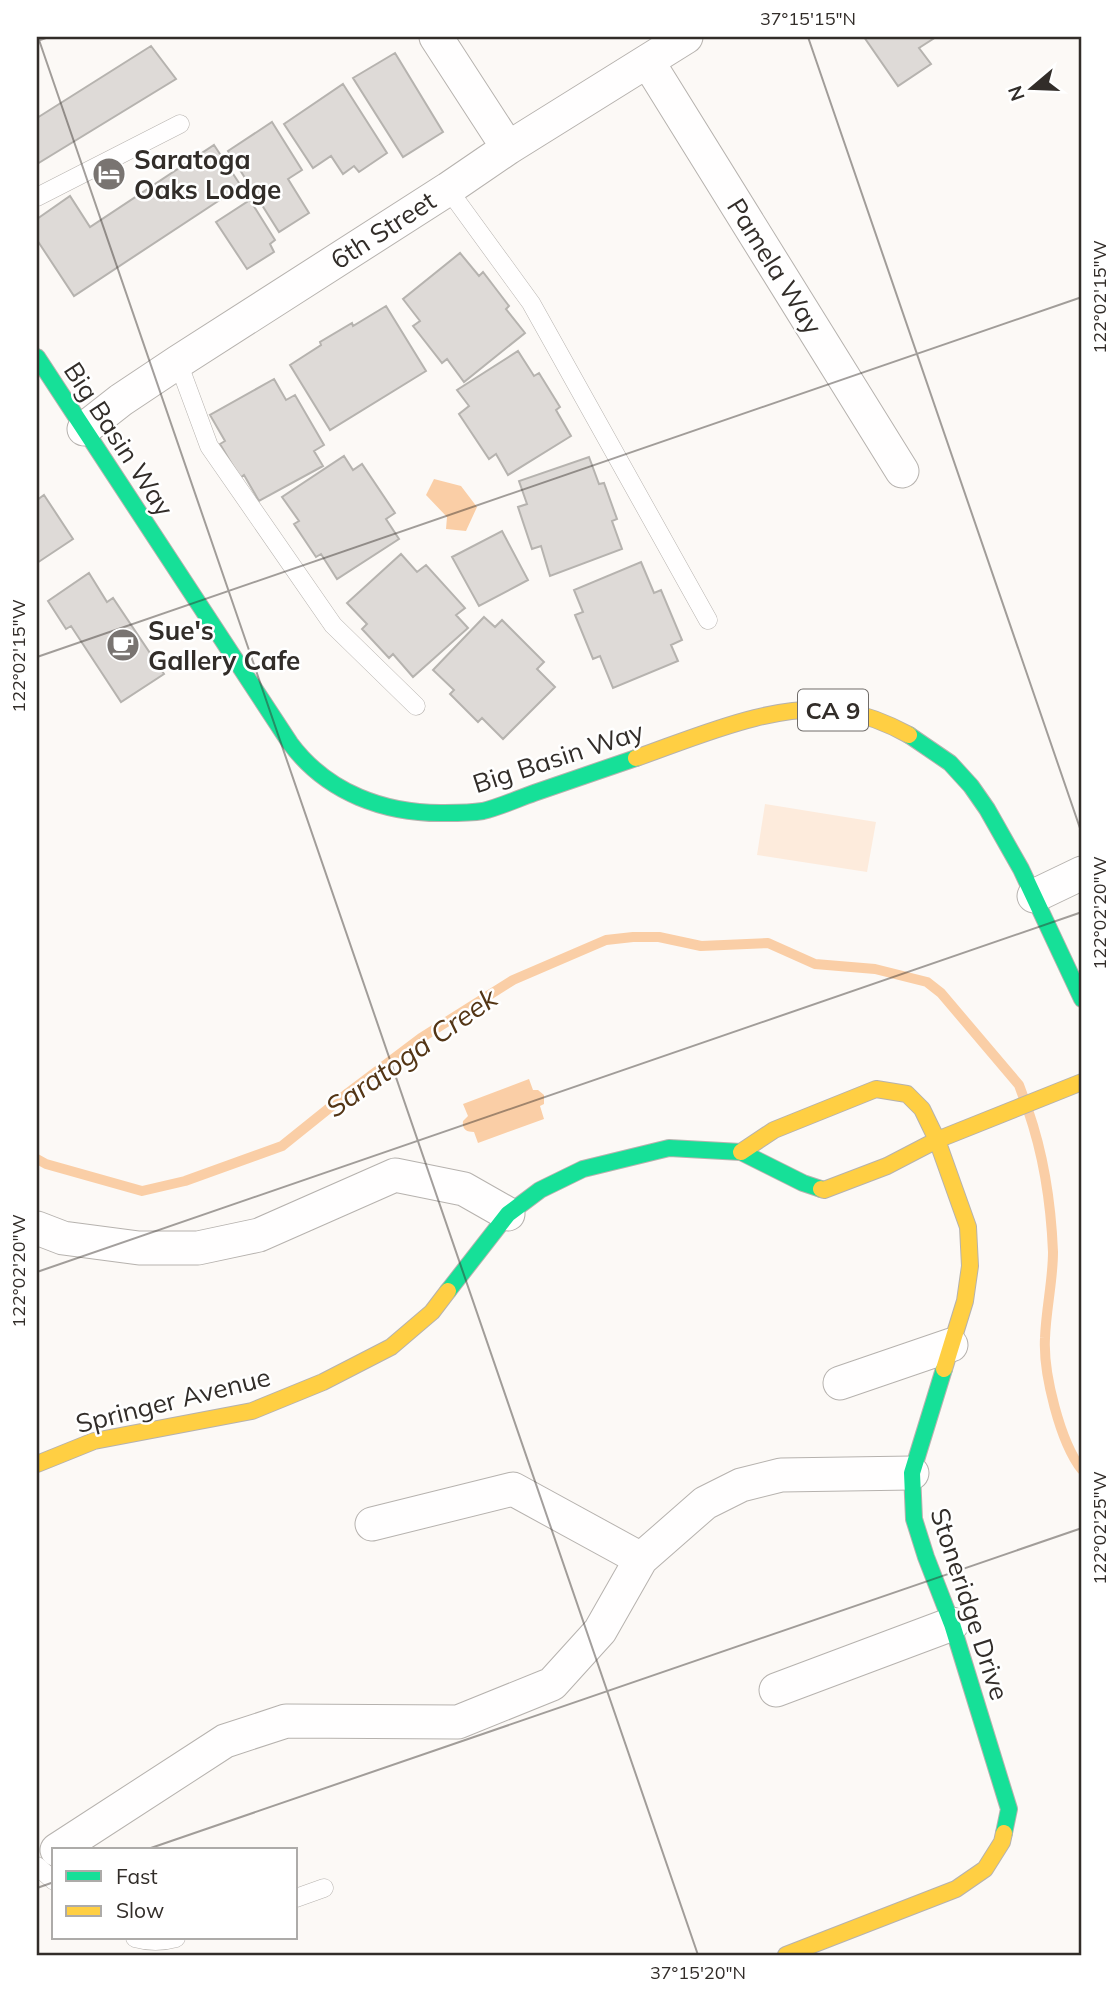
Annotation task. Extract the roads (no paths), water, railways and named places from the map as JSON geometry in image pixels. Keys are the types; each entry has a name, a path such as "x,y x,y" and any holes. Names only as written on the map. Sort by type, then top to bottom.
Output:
{"street":[{"path":"436,37 508,148"},
{"name":"6th Street","path":"84,429 121,400 178,362 508,148 686,37"},
{"name":"Pamela Way","path":"648,62 902,471"},
{"name":"Big Basin Way","path":"37,358 283,733 302,758 324,778 349,795 402,810 447,814 482,811 744,722 806,710 856,713 920,741 962,774 1005,838 1082,999"},
{"path":"1034,896 1082,873"},
{"name":"Springer Avenue","path":"37,1464 93,1441 252,1411 323,1382 380,1353 432,1311 508,1213 540,1190 583,1169 668,1148 741,1152 803,1184 824,1189 887,1166 937,1140 1082,1082"},
{"path":"741,1152 774,1130 876,1089 907,1094 922,1110 937,1140"},
{"name":"Stoneridge Drive","path":"786,1955 956,1889 985,1869 1002,1842 1009,1809 952,1624 914,1519 912,1473 965,1301 970,1266 968,1227 937,1140"},
{"path":"37,1228 63,1238 139,1248 198,1248 259,1235 395,1175 464,1189 508,1213"},
{"path":"840,1383 951,1345"},
{"path":"60,1848 225,1741 286,1721 458,1722 552,1684 600,1631 641,1559 705,1503 741,1485 781,1475 912,1473"},
{"path":"372,1524 513,1489 641,1559"},
{"path":"776,1690 952,1624"},
{"path":"37,1865 52,1853"}],"lane":[{"path":"37,197 180,124"},
{"path":"448,189 531,303 708,620"},
{"path":"178,362 209,446 333,625 416,706"},
{"path":"37,1865 52,1879"},
{"path":"298,1897 324,1888"},
{"path":"142,1940 169,1940"}],"waterway":[{"name":"Saratoga Creek","path":"37,1159 46,1164 142,1191 185,1181 282,1146 421,1038 513,980 606,940 633,937 659,937 701,946 768,943 815,964 875,969 927,982 941,993 1019,1085 1023,1096"},
{"name":"Saratoga Creek","path":"1028,1110 1042,1162 1052,1234 1053,1263 1045,1338 1047,1369 1060,1425 1082,1470"}],"place":[{"name":"Saratoga Oaks Lodge","path":"109,174"},
{"name":"Sue's Gallery Cafe","path":"123,645"}]}
